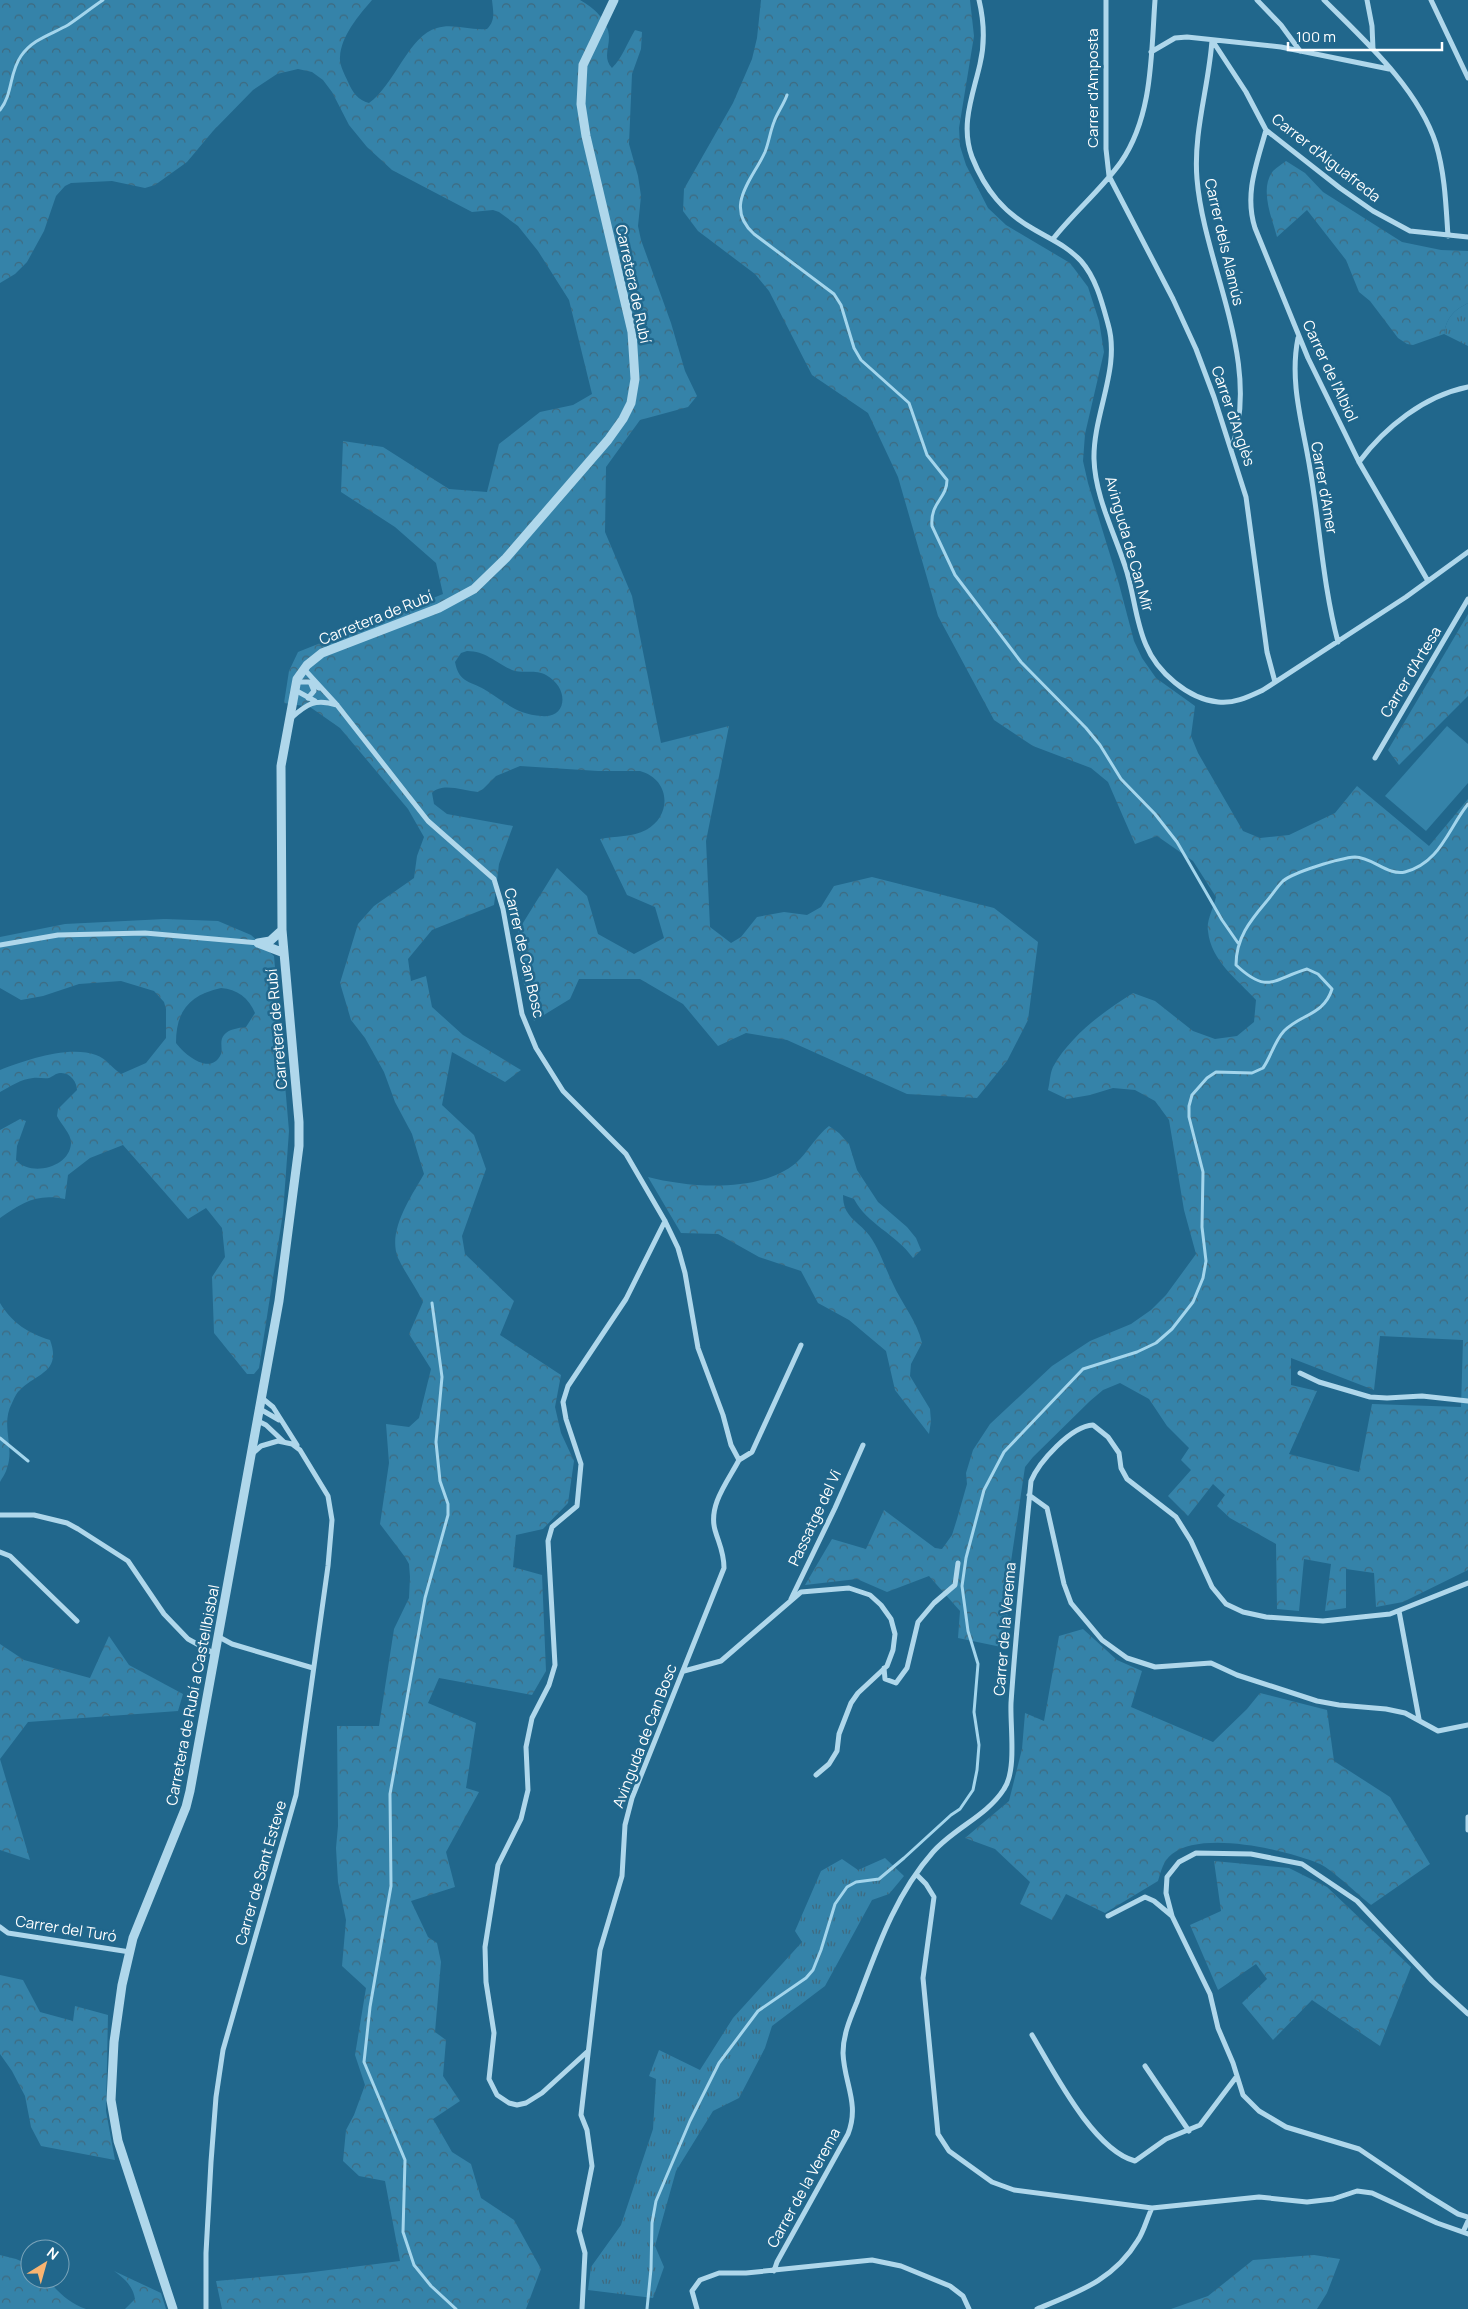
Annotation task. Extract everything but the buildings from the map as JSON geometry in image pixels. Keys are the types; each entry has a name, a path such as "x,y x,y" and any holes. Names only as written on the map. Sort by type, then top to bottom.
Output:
{"street":[{"name":"Carretera de Rubí","path":"262,1398 280,1301 298,1146 299,1122 282,930 282,766 296,686 304,669 322,652 439,608 474,589 506,558 608,440 623,419 631,403 635,378 632,332 580,104 583,65 614,0"},
{"name":"Avinguda de Can Mir","path":"979,0 983,30 982,48 969,107 967,139 972,156 990,193 1001,207 1012,217 1053,239 1074,254 1090,274 1111,333 1112,356 1094,445 1096,480 1126,569 1140,631 1147,647 1166,674 1188,691 1211,701 1226,702 1244,699 1275,682 1338,642 1428,582 1468,552"},
{"name":"Carrer d'Amposta","path":"1106,0 1106,148 1109,176"},
{"path":"1053,239 1122,159 1139,126 1146,100 1155,0"},
{"path":"1257,0 1281,25 1300,51"},
{"path":"1324,0 1373,49 1411,97 1433,135 1443,175 1448,236"},
{"path":"1367,0 1372,26 1373,49"},
{"path":"1431,0 1468,78"},
{"path":"1151,52 1181,37 1300,51 1389,69"},
{"name":"Carrer d'Aiguafreda","path":"1212,40 1246,92 1266,130 1347,193 1390,221 1418,233 1468,237"},
{"name":"Carrer dels Alamús","path":"1212,40 1197,148 1197,177 1202,216 1226,308 1236,358 1239,414 1238,428 1231,450"},
{"name":"Carrer de l'Albiol","path":"1266,130 1253,179 1250,207 1255,228 1284,295 1298,338 1359,462 1428,582"},
{"name":"Carrer d'Anglès","path":"1109,176 1196,349 1209,381 1249,508 1263,628 1275,682"},
{"name":"Carrer d'Amer","path":"1298,338 1294,359 1297,405 1310,468 1331,613 1338,642"},
{"path":"1359,462 1383,434 1419,408 1446,392 1468,387"},
{"name":"Carrer d'Artesa","path":"1375,758 1468,599"},
{"name":"Carrer de Can Bosc","path":"304,669 324,690 428,821 494,879 503,909 522,1014 536,1048 564,1091 626,1154 665,1221"},
{"name":"Carrer de Can Bosc","path":"296,686 309,682 324,690"},
{"path":"308,698 314,691 309,682"},
{"path":"296,686 315,702"},
{"path":"290,719 302,708 315,702 326,702 337,706"},
{"path":"0,945 58,935 145,933 258,943 270,941 282,930"},
{"path":"258,943 284,953"},
{"path":"665,1221 678,1248 685,1274 698,1348 723,1415 731,1446 739,1460"},
{"path":"587,2052 542,2092 526,2103 518,2105 509,2103 498,2095 488,2079 494,2032 486,1982 485,1947 498,1864 521,1819 528,1790 526,1747 532,1718 549,1685 555,1665 548,1541 552,1527 577,1506 581,1464 566,1419 563,1402 568,1386 626,1299 665,1221"},
{"name":"Avinguda de Can Bosc","path":"582,2309 585,2253 579,2231 592,2166 587,2130 580,2115 600,1950 622,1876 625,1825 632,1798 724,1568 722,1547 715,1530 714,1506 739,1460 752,1452 801,1345"},
{"path":"1300,1373 1319,1382 1370,1397 1387,1398 1414,1395 1468,1401"},
{"name":"Carretera de Rubí a Castellbisbal","path":"173,2309 118,2141 111,2100 114,2042 122,1985 133,1938 186,1807 216,1655 262,1398"},
{"name":"Carrer de Sant Esteve","path":"205,2309 206,2253 213,2134 223,2050 296,1795 312,1668 328,1566 332,1520 328,1496 273,1407 262,1398"},
{"name":"Carrer de Sant Esteve","path":"260,1409 281,1422"},
{"path":"258,1421 266,1424 284,1442"},
{"name":"Carrer de la Verema","path":"774,2271 777,2262 844,2142 853,2121 853,2101 843,2054 845,2033 884,1931 901,1896 934,1850 985,1810 1005,1789 1010,1769 1011,1705 1030,1481 1036,1468 1050,1452 1083,1425 1093,1425 1108,1437 1119,1453 1121,1468 1127,1479 1176,1517 1191,1541 1212,1587 1226,1604 1243,1612 1266,1617 1324,1621 1390,1614 1468,1583"},
{"path":"253,1452 261,1446 278,1441 292,1444 300,1450"},
{"name":"Passatge del Vi","path":"789,1601 835,1508 863,1445"},
{"path":"1029,1495 1047,1508 1064,1584 1072,1603 1090,1627 1118,1654 1136,1662 1155,1666 1211,1663 1237,1674 1317,1701 1346,1706 1397,1710 1419,1719 1438,1731 1468,1725"},
{"path":"0,1515 34,1515 67,1523 128,1561 164,1614 188,1638 216,1655"},
{"path":"0,1552 10,1556 77,1620"},
{"path":"884,1668 885,1679 896,1683 906,1668 918,1622 934,1602 955,1585 958,1563"},
{"path":"684,1671 721,1661 801,1592 849,1588 870,1595 882,1605 891,1619 895,1634 893,1650 884,1668 858,1692 851,1703 840,1734 837,1751 829,1764 816,1775"},
{"path":"1399,1611 1419,1719"},
{"path":"219,1637 232,1644 312,1668"},
{"path":"1468,1817 1468,1830"},
{"path":"916,1874 926,1884 934,1897 923,1978 938,2134 949,2151 992,2182 1014,2190 1152,2208 1259,2198 1307,2202 1333,2199 1357,2191 1372,2193 1436,2223 1466,2233 1468,2219 1427,2195 1359,2149 1286,2127 1259,2111 1243,2096 1218,2028 1210,1994 1172,1916 1166,1893 1166,1882 1175,1865 1189,1855 1203,1853 1251,1854 1302,1864 1357,1901 1432,1981 1468,2014"},
{"path":"1108,1916 1145,1897 1154,1901 1172,1916"},
{"name":"Carrer del Turó","path":"0,1928 8,1933 130,1952"},
{"path":"1032,2035 1071,2100 1093,2130 1126,2159 1135,2162 1166,2139 1200,2126 1237,2076"},
{"path":"1145,2066 1189,2131"},
{"path":"1037,2309 1103,2279 1121,2264 1139,2240 1152,2208"},
{"path":"697,2309 692,2291 700,2280 719,2273 774,2271 872,2260 902,2266 950,2286 963,2296 968,2309"}],"green space":[{"path":"0,0 372,0 356,19 347,34 340,57 342,70 352,90 359,98 369,103 386,85 418,40 427,33 443,27 487,29 493,19 492,0 580,0 590,6 606,25 609,37 607,57 612,68 622,55 635,30 642,32 641,49 632,74 629,144 638,176 641,196 638,226 685,371 697,396 688,407 640,420 606,467 605,532 632,596 661,743 729,726 706,841 710,927 731,943 741,937 757,917 784,912 807,915 821,907 834,886 872,877 994,908 1038,942 1028,1020 1007,1061 977,1098 907,1094 787,1040 746,1033 718,1046 683,1004 640,979 579,979 570,999 534,1021 521,973 518,931 557,868 587,896 598,934 634,954 664,938 655,907 627,895 600,839 635,834 646,830 655,823 661,816 664,807 662,789 650,775 640,771 598,771 520,766 496,776 478,792 441,788 432,793 434,804 447,814 513,826 499,864 494,905 432,930 408,959 411,981 426,976 432,1007 463,1035 521,1070 505,1082 452,1052 442,1105 474,1135 486,1169 462,1236 465,1254 514,1301 500,1335 561,1375 555,1407 561,1433 574,1461 568,1503 543,1529 516,1535 513,1567 542,1575 546,1671 532,1695 439,1678 428,1703 476,1723 466,1788 479,1792 446,1852 455,1887 411,1901 428,1937 437,1943 441,1962 435,2032 446,2040 443,2076 460,2101 433,2119 452,2152 471,2164 481,2198 514,2220 541,2269 526,2309 222,2309 216,2281 305,2273 400,2261 385,2181 359,2176 343,2161 346,2130 354,2115 365,2085 355,2055 366,1988 342,1966 346,1920 338,1882 336,1848 338,1826 337,1726 379,1726 394,1629 409,1598 409,1564 380,1524 389,1463 386,1424 409,1427 419,1418 431,1369 409,1334 423,1302 401,1264 395,1248 402,1214 424,1174 412,1134 395,1102 384,1072 365,1038 351,1020 340,983 358,924 374,906 414,878 417,856 424,837 408,809 340,728 310,707 284,703 289,671 298,652 443,594 436,563 395,527 341,492 343,441 383,447 449,489 487,492 499,444 540,412 573,405 592,394 569,300 538,251 518,226 499,212 493,210 472,212 392,170 367,147 349,125 332,92 323,80 312,72 298,69 277,74 253,90 213,131 187,162 155,185 145,188 112,181 71,183 65,186 56,196 44,231 27,262 15,274 0,283","holes":["467,651 485,655 512,670 538,672 546,675 559,687 562,694 561,708 557,713 550,716 525,713 467,681 460,674 455,662 461,653"]},
{"path":"761,0 970,0 974,36 959,128 960,146 966,165 988,208 1006,225 1070,263 1088,287 1099,321 1104,352 1085,434 1083,461 1088,483 1119,584 1134,641 1142,658 1156,678 1195,706 1191,736 1198,753 1243,831 1260,838 1289,835 1335,813 1357,786 1429,846 1468,799 1468,1570 1403,1602 1376,1607 1374,1573 1346,1569 1346,1608 1325,1611 1331,1564 1304,1559 1299,1611 1277,1609 1276,1544 1230,1518 1217,1506 1225,1495 1213,1484 1188,1516 1168,1496 1191,1470 1181,1460 1189,1448 1167,1426 1149,1399 1120,1383 1103,1390 1090,1401 1025,1467 1005,1602 1010,1627 1006,1648 958,1638 960,1611 929,1576 887,1592 857,1579 805,1585 832,1539 866,1549 884,1510 935,1548 942,1549 952,1535 967,1484 966,1473 973,1450 990,1424 1052,1366 1090,1341 1131,1324 1151,1310 1166,1295 1196,1254 1184,1210 1169,1120 1155,1101 1135,1090 1113,1088 1067,1099 1048,1090 1052,1069 1060,1056 1088,1025 1133,993 1155,1001 1193,1031 1215,1039 1237,1036 1254,1022 1256,1000 1226,969 1214,951 1210,942 1208,927 1216,897 1193,861 1157,836 1135,844 1108,782 1091,768 1033,746 994,720 938,616 898,477 868,413 812,375 769,291 755,274 698,231 683,211 684,189 733,103 752,59 757,38","holes":["1380,1336 1463,1340 1461,1407 1372,1404 1359,1472 1289,1454 1317,1391 1291,1385 1291,1358 1374,1390"]},
{"path":"1286,161 1305,173 1323,192 1402,242 1441,250 1468,251 1468,303 1452,315 1447,323 1444,334 1413,345 1407,344 1398,338 1370,301 1359,292 1346,260 1307,210 1277,237 1268,204 1267,186 1273,171"},
{"path":"1468,303 1468,346 1444,334 1447,323 1452,315"},
{"path":"1468,614 1468,696 1399,765 1388,750"},
{"path":"1447,726 1468,744 1468,783 1426,831 1385,796"},
{"path":"165,919 218,921 251,935 274,956 289,1131 283,1213 259,1368 254,1374 247,1374 214,1333 212,1277 225,1257 222,1228 206,1208 188,1219 123,1145 90,1158 68,1175 65,1199 46,1197 31,1200 0,1218 0,1130 20,1119 26,1121 17,1146 16,1160 22,1165 39,1169 57,1164 69,1152 71,1143 68,1132 57,1116 58,1109 77,1090 72,1078 67,1074 60,1073 49,1078 24,1080 0,1092 0,1070 47,1055 85,1052 100,1056 121,1074 146,1063 166,1038 166,1009 164,1002 154,991 121,981 79,984 43,996 21,1000 0,988 0,937 65,924","holes":["221,988 242,995 255,1013 246,1027 231,1030 224,1035 221,1054 217,1061 211,1064 204,1064 185,1053 176,1043 179,1021 182,1013 193,1000 210,991"]},
{"path":"829,1126 849,1144 857,1170 878,1202 907,1227 916,1238 921,1250 913,1258 898,1242 866,1215 854,1199 843,1195 845,1208 851,1218 873,1241 920,1335 922,1343 911,1364 910,1376 930,1409 929,1434 895,1390 886,1351 849,1320 818,1303 801,1271 759,1257 718,1234 681,1233 648,1177 684,1184 704,1185 744,1184 764,1179 781,1173 796,1163"},
{"path":"0,1303 15,1322 35,1334 50,1340 53,1359 46,1371 26,1384 15,1396 7,1420 9,1460 6,1472 0,1482"},
{"path":"1083,1629 1117,1660 1142,1671 1131,1707 1213,1742 1247,1709 1260,1693 1327,1710 1334,1761 1390,1797 1430,1864 1371,1905 1339,1877 1320,1864 1266,1848 1223,1843 1203,1843 1186,1847 1172,1854 1164,1863 1158,1881 1105,1913 1066,1894 1052,1920 1020,1904 1030,1882 995,1849 965,1838 1009,1801 1022,1749 1025,1713 1044,1721 1059,1636"},
{"path":"109,1636 129,1665 183,1694 178,1711 28,1722 0,1759 0,1644 24,1660 90,1678"},
{"path":"0,1759 30,1860 0,1850"},
{"path":"885,1858 904,1876 889,1894 872,1900 825,1986 772,2026 765,2048 739,2098 713,2111 676,2171 655,2246 664,2267 653,2298 588,2290 591,2267 621,2225 653,2129 656,2079 649,2076 659,2050 700,2070 733,2018 802,1942 795,1931 821,1871 842,1859 858,1870"},
{"path":"1214,1861 1289,1868 1327,1887 1411,1967 1380,2046 1312,2000 1273,2040 1242,2003 1267,1979 1256,1964 1218,1990 1190,1925 1221,1911"},
{"path":"0,1975 23,1980 40,2012 73,2021 75,2006 108,2015 106,2111 115,2160 41,2146 31,2127 25,2096 12,2071 0,2054"},
{"path":"0,2255 20,2261 20,2289 56,2289 75,2304 86,2309 0,2309"},
{"path":"1314,2255 1340,2259 1327,2293 1317,2309 1171,2309 1208,2296 1253,2260"},
{"path":"114,2271 161,2293 166,2309 125,2309 135,2299 134,2294 128,2283"}],"waterway":[{"path":"0,110 7,97 14,69 26,50 36,41 68,25 103,0"},
{"path":"787,95 775,119 765,152 743,193 741,213 745,224 754,234 834,294 841,305 854,348 861,360 909,403 927,455 947,480 944,492 934,511 932,526 955,575 1021,662 1086,728 1100,745 1121,779 1155,814 1177,842 1222,920 1238,943"},
{"path":"647,2309 651,2269 652,2223 656,2201 690,2121 719,2063 758,2011 806,1978 813,1970 835,1904 847,1887 856,1882 879,1879 960,1809 973,1790 979,1745 974,1712 978,1664 968,1631 962,1586 966,1558 984,1490 1004,1452 1083,1369 1137,1352 1156,1343 1172,1329 1193,1302 1203,1278 1206,1261 1202,1227 1203,1172 1189,1117 1192,1095 1207,1078 1216,1072 1252,1073 1263,1068 1284,1031 1324,1004 1332,989 1318,974 1307,969 1271,982 1256,980 1247,974 1236,965 1238,946 1245,930 1283,881 1318,866 1355,857 1368,860 1399,873 1417,868 1435,853 1468,804"},
{"path":"432,1303 442,1377 436,1442 440,1481 448,1504 448,1515 425,1598 390,1794 391,1886 370,2007 364,2062 405,2160 403,2232 414,2265 431,2286 456,2309"},
{"path":"0,1438 28,1461"}]}
